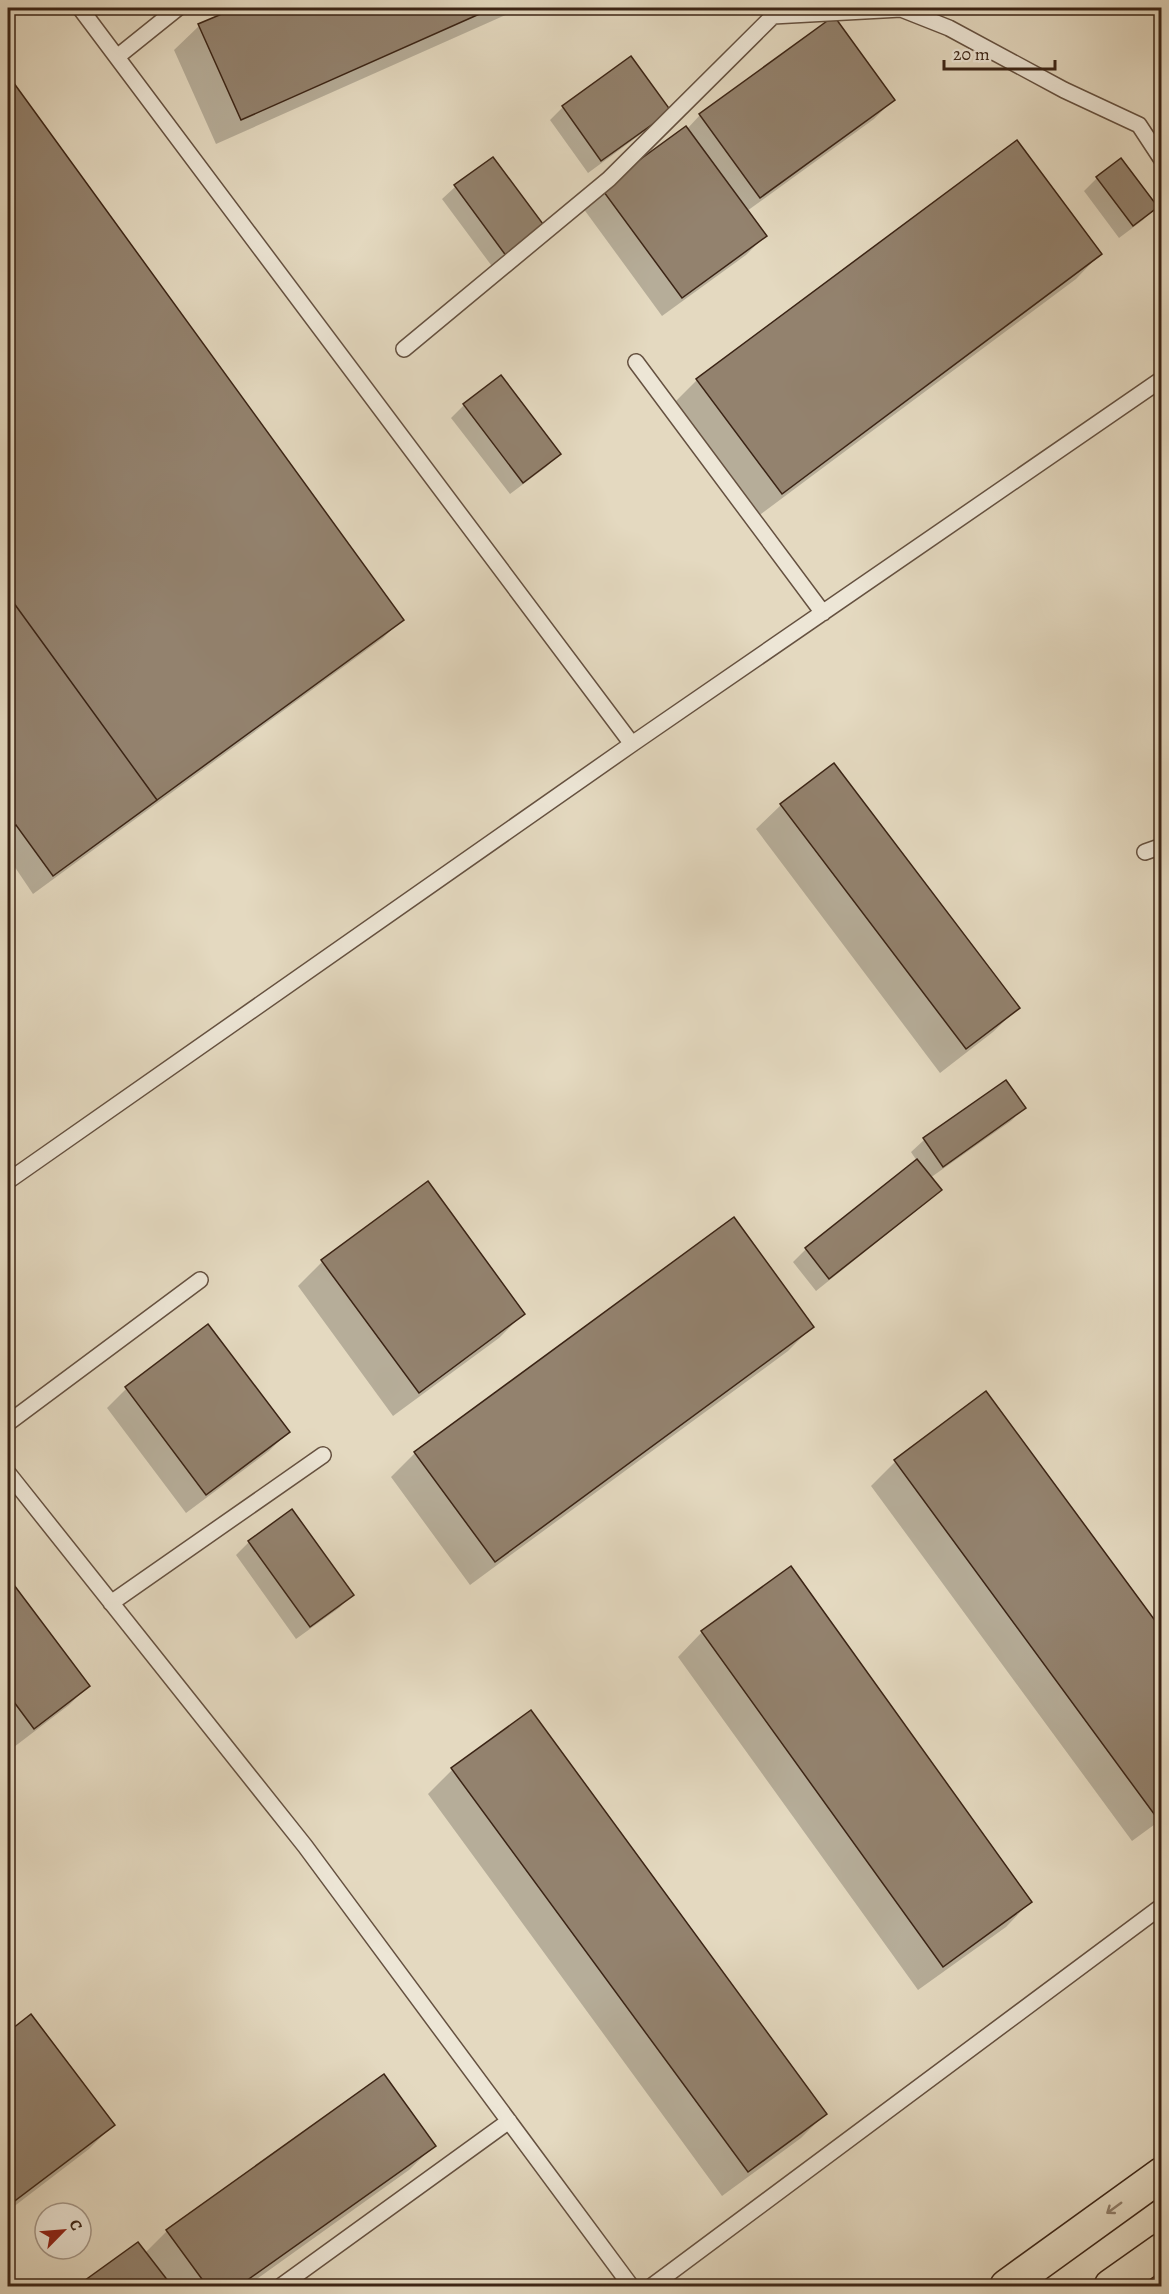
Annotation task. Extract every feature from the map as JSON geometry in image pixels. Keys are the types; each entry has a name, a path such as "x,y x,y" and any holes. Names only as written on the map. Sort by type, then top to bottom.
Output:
{"main road":[{"path":"1006,2286 1161,2174"},
{"path":"1111,2286 1161,2250"}],"lane":[{"path":"80,8 632,744"},
{"path":"117,57 178,8"},
{"path":"404,349 609,179 773,16 900,8 949,28 1064,90 1139,125 1161,160"},
{"path":"636,362 823,613"},
{"path":"8,1181 632,744 1161,379"},
{"path":"1145,852 1161,846"},
{"path":"8,1424 200,1280"},
{"path":"111,1603 323,1455"},
{"path":"8,1473 305,1846 631,2286"},
{"path":"652,2286 1161,1906"},
{"path":"281,2286 509,2121"}],"building":[{"path":"236,8 493,8 241,120 198,24"},
{"path":"834,16 895,100 760,198 699,114"},
{"path":"631,56 671,111 601,161 562,106"},
{"path":"8,75 404,620 157,800 8,595"},
{"path":"686,126 767,236 682,298 601,188"},
{"path":"1017,140 1102,254 782,494 696,379"},
{"path":"493,157 546,228 507,257 454,185"},
{"path":"1121,158 1158,207 1133,226 1096,177"},
{"path":"501,375 561,454 523,483 463,404"},
{"path":"8,595 157,800 53,876 16,825 8,831"},
{"path":"834,763 1020,1008 966,1049 780,804"},
{"path":"1006,1080 1026,1108 943,1167 923,1138"},
{"path":"917,1159 942,1190 829,1279 805,1248"},
{"path":"428,1181 525,1314 419,1393 321,1260"},
{"path":"734,1217 814,1327 495,1562 414,1452"},
{"path":"208,1324 290,1432 206,1495 125,1387"},
{"path":"986,1391 1162,1630 1162,1814 1157,1818 894,1460"},
{"path":"292,1509 354,1595 310,1627 248,1541"},
{"path":"791,1566 1032,1902 943,1967 701,1631"},
{"path":"8,1577 90,1686 34,1729 8,1694"},
{"path":"531,1710 827,2114 748,2172 451,1768"},
{"path":"31,2014 115,2125 8,2206 8,2032"},
{"path":"384,2074 436,2146 239,2286 207,2286 166,2230"},
{"path":"138,2242 172,2286 77,2286"}]}
